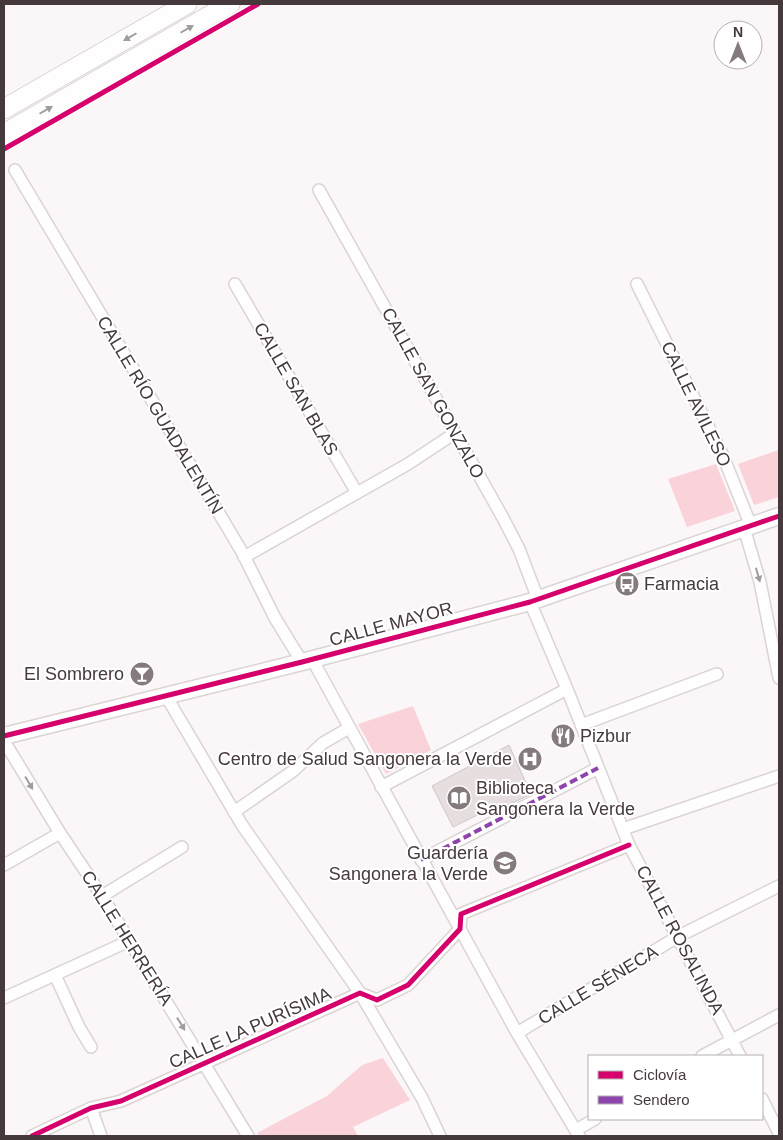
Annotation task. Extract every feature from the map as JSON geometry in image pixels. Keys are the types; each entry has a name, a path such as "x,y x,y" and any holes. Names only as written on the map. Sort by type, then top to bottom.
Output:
{"main road":[{"path":"4,109 187,4"},
{"path":"4,134 230,4"}],"street":[{"name":"CALLE RÍO GUADALENTÍN","path":"15,170 244,557 275,618 307,661 348,728 517,1033 578,1133"},
{"name":"CALLE SAN GONZALO","path":"319,190 503,518 519,549 534,600"},
{"name":"CALLE SAN BLAS","path":"235,284 357,494"},
{"name":"CALLE AVILESO","path":"637,284 723,456 747,527 779,674"},
{"path":"244,557 357,494 455,433"},
{"name":"CALLE MAYOR","path":"4,736 307,661 534,600 779,516"},
{"name":"CALLE ROSALINDA","path":"534,600 629,845 679,936 740,1055"},
{"path":"581,725 717,674"},
{"path":"381,787 567,689"},
{"path":"166,696 234,812 360,994 422,1098 436,1135"},
{"path":"234,812 293,772 322,743 348,728"},
{"name":"CALLE HERRERÍA","path":"4,741 60,834 102,896 248,1136"},
{"path":"420,860 598,768"},
{"path":"623,829 779,776"},
{"path":"4,865 60,834"},
{"path":"360,994 377,1000 408,985 460,929 461,914 629,845"},
{"path":"102,896 182,847"},
{"name":"CALLE SÉNECA","path":"517,1033 679,936 779,886"},
{"path":"4,998 129,941"},
{"path":"55,974 79,1027 91,1046"},
{"name":"CALLE LA PURÍSIMA","path":"32,1136 91,1108 121,1101 204,1062 360,994"},
{"path":"704,1055 779,1015"},
{"path":"763,1101 779,1133"},
{"path":"91,1108 101,1136"},
{"path":"578,1133 594,1120"}],"shaded area":[{"path":"779,450 779,497 754,505 738,464"},
{"path":"716,464 735,511 687,527 668,479"},
{"path":"413,706 431,750 386,774 358,724"},
{"path":"383,1058 410,1100 353,1127 358,1136 260,1136 257,1133 327,1096 362,1065"}],"building":[{"path":"509,745 531,794 502,808 500,804 453,827 432,786"}],"marked path":[{"path":"421,860 598,768"}],"cycle path":[{"path":"4,149 258,4"},
{"path":"4,736 302,662 530,602 779,516"},
{"path":"32,1136 91,1108 121,1101 360,993 377,1000 408,985 460,929 461,914 629,845"}],"place":[{"name":"Farmacia","path":"627,584"},
{"name":"El Sombrero","path":"142,674"},
{"name":"Pizbur","path":"563,736"},
{"name":"Centro de Salud Sangonera la Verde","path":"530,759"},
{"name":"Biblioteca Sangonera la Verde","path":"459,798"},
{"name":"Guardería Sangonera la Verde","path":"505,863"}]}
